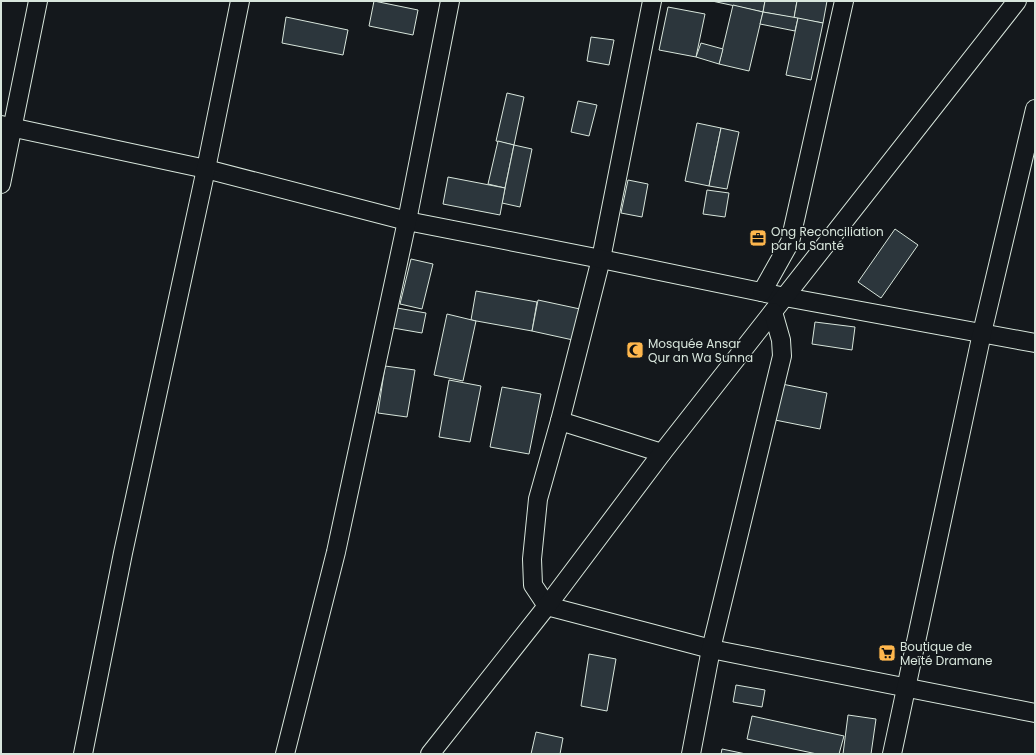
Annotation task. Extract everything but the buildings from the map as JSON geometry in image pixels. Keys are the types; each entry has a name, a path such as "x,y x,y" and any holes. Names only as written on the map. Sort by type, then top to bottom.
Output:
{"street":[{"path":"1,184 7,127 38,1"},
{"path":"83,754 123,553 206,169 240,1"},
{"path":"285,754 336,552 407,221 450,1"},
{"path":"652,1 602,259 538,499 532,559 533,585 547,606 711,649 1035,713"},
{"path":"762,292 790,242 844,1"},
{"path":"430,754 547,606 662,453 1017,1"},
{"path":"892,754 905,687 982,333 1035,109"},
{"path":"7,127 206,169 407,221 785,297 1035,343"},
{"path":"691,754 711,649 782,356 781,340 773,312"},
{"path":"560,421 662,453"}],"place":[{"name":"Ong Reconciliation par la Santé","path":"758,238"},
{"name":"Mosquée Ansar Qur an Wa Sunna","path":"635,350"},
{"name":"Boutique de Meïté Dramane","path":"887,653"}]}
